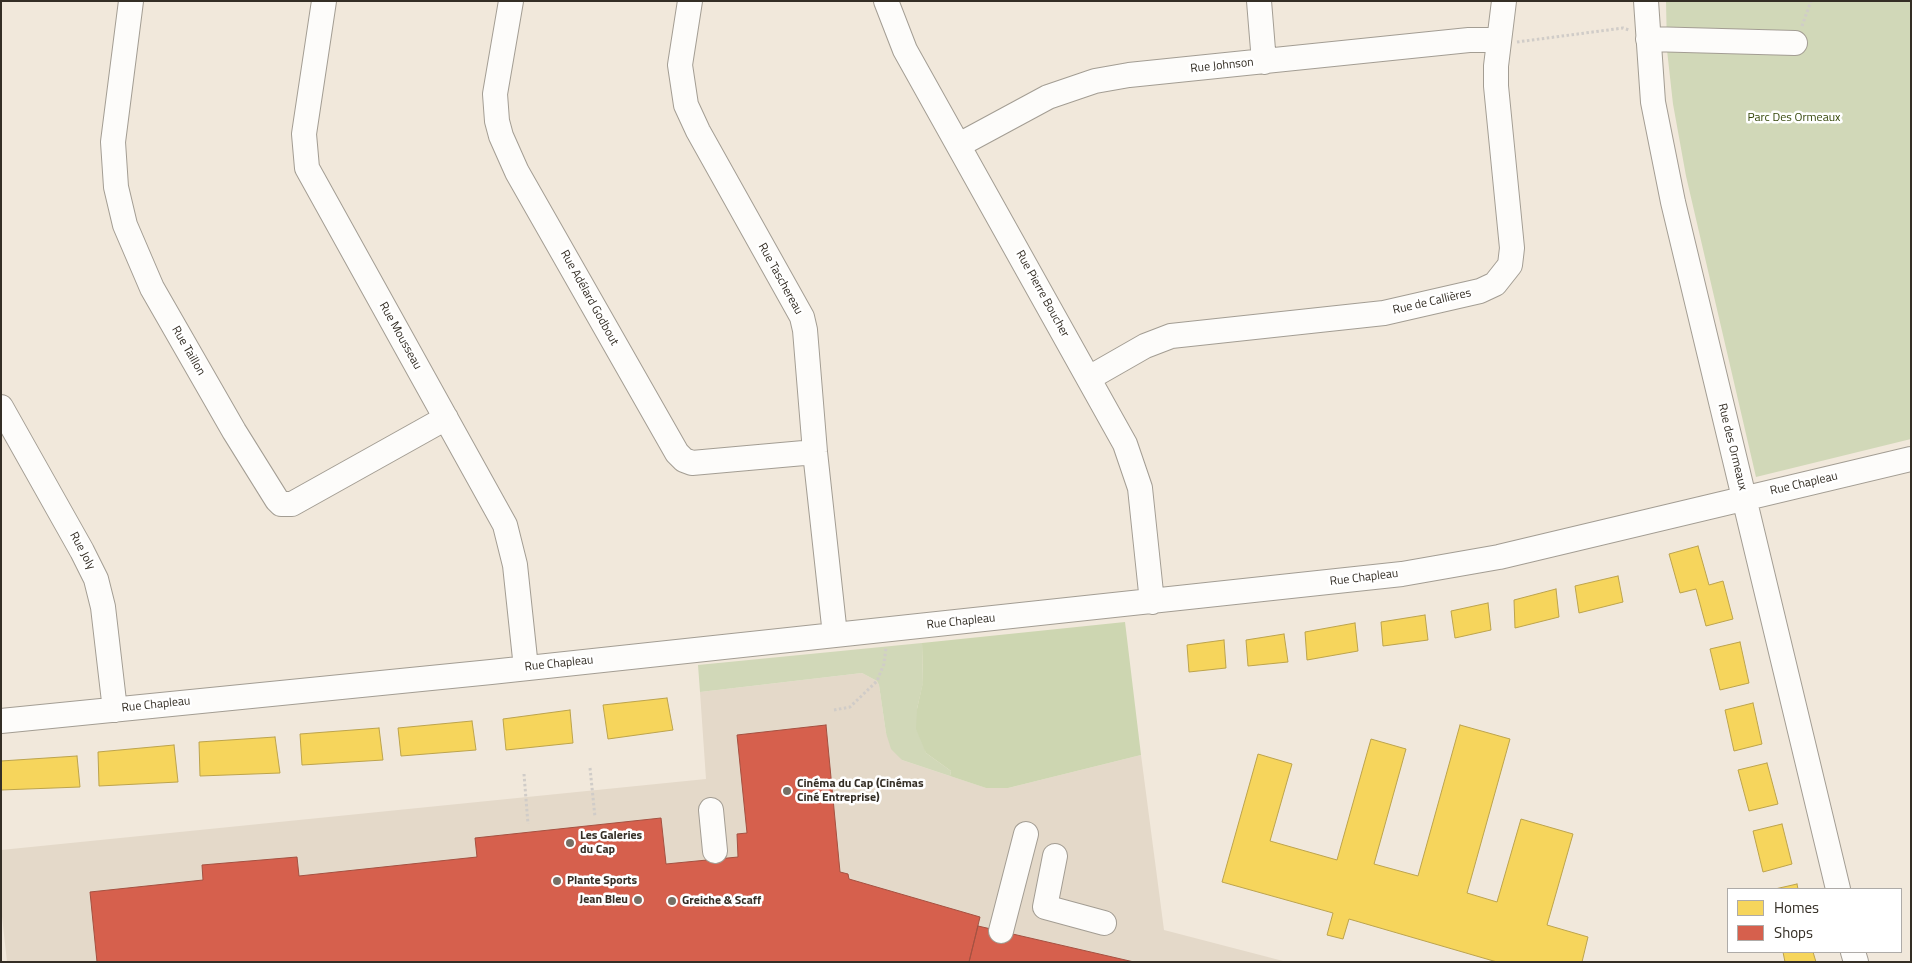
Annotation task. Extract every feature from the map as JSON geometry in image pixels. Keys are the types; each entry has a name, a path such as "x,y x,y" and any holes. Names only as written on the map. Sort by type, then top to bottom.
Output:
{"street":[{"name":"Rue Taillon","path":"131,1 113,142 116,188 124,225 152,288 276,500 281,504 292,504 446,418"},
{"name":"Rue Mousseau","path":"324,1 304,134 306,168 499,513 509,537 515,565 526,668"},
{"name":"Rue Adélard Godbout","path":"511,1 496,94 497,121 504,145 677,453 684,460 692,463 815,452"},
{"name":"Rue Taschereau","path":"690,1 680,65 684,98 698,131 802,317 807,345 815,452 835,634"},
{"name":"Rue Pierre Boucher","path":"886,1 905,50 1125,444 1140,488 1152,602"},
{"path":"1259,1 1264,62"},
{"name":"Rue de Callières","path":"1089,378 1145,346 1172,336 1400,310 1480,291 1495,284 1510,265 1512,248 1496,86 1504,1"},
{"name":"Rue des Ormeaux","path":"1646,1 1653,102 1672,202 1838,888"},
{"path":"1648,39 1795,42"},
{"name":"Rue Johnson","path":"959,145 1048,97 1094,81 1469,40 1499,40"},
{"name":"Rue Joly","path":"1,408 82,550 96,579 103,607 115,710"},
{"name":"Rue Chapleau","path":"1,721 1152,602 1432,570 1499,557 1911,459"},
{"path":"710,810 715,851"},
{"path":"1001,931 1026,834"},
{"path":"1055,856 1045,907 1104,923"}],"path":[{"path":"1795,42 1811,1"},
{"path":"1499,40 1515,42 1624,28 1648,39"},
{"path":"834,710 850,707 877,681 884,664 886,644"},
{"path":"590,768 595,817"},
{"path":"524,774 528,824"}],"shaded area":[{"path":"862,673 877,681 879,685 886,733 902,760 986,788 1008,788 1141,755 1164,930 1287,962 7,962 1,907 1,850 706,779 700,692"}],"green space":[{"name":"Parc Des Ormeaux","path":"1666,1 1911,1 1911,439 1756,477 1686,176 1673,104 1667,50"},
{"path":"1125,622 1141,755 1008,788 986,788 950,776 951,771 926,753 916,729 917,709 923,682 922,643"},
{"path":"922,643 923,683 917,709 926,753 951,771 950,776 902,760 891,749 886,733 879,685 877,681 862,673 700,692 698,665"}],"building: Homes":[{"path":"1698,546 1709,585 1723,581 1733,619 1706,626 1696,589 1680,593 1669,554"},
{"path":"1618,576 1623,602 1579,613 1575,586"},
{"path":"1556,589 1559,617 1515,628 1514,600"},
{"path":"1488,603 1491,630 1455,638 1451,611"},
{"path":"1425,615 1428,640 1383,646 1381,622"},
{"path":"1355,623 1358,651 1307,660 1305,632"},
{"path":"1284,634 1288,662 1248,666 1246,640"},
{"path":"1224,640 1226,668 1189,672 1187,645"},
{"path":"1740,642 1749,683 1720,690 1710,649"},
{"path":"667,698 673,730 608,739 603,705"},
{"path":"1753,703 1762,744 1734,751 1725,710"},
{"path":"570,710 573,743 506,750 503,719"},
{"path":"472,721 476,750 401,756 398,728"},
{"path":"1460,725 1510,739 1467,893 1497,902 1521,819 1573,834 1547,925 1588,937 1582,962 1497,962 1349,919 1343,939 1327,935 1333,913 1222,882 1258,754 1292,764 1270,841 1337,860 1371,739 1406,749 1374,864 1418,876"},
{"path":"379,728 383,760 302,765 300,734"},
{"path":"275,737 280,773 200,776 199,742"},
{"path":"174,745 178,782 99,786 98,752"},
{"path":"77,756 80,787 1,790 1,761"},
{"path":"1767,763 1778,804 1749,811 1738,770"},
{"path":"1782,824 1792,864 1763,872 1753,831"},
{"path":"1797,884 1798,888 1779,888"},
{"path":"1783,953 1813,953 1816,962 1785,962"}],"building: Shops":[{"name":"Les Galeries du Cap","path":"826,725 840,872 848,874 849,879 980,917 969,962 97,962 90,892 203,880 202,865 297,857 299,876 477,857 475,838 661,818 666,864 738,857 737,834 747,833 737,735"},
{"path":"978,926 1134,962 969,962"}],"place":[{"name":"Cinéma du Cap (Cinémas Ciné Entreprise)","path":"787,791"},
{"name":"Les Galeries du Cap","path":"570,843"},
{"name":"Plante Sports","path":"557,881"},
{"name":"Jean Bleu","path":"638,900"},
{"name":"Greiche & Scaff","path":"672,901"}]}
